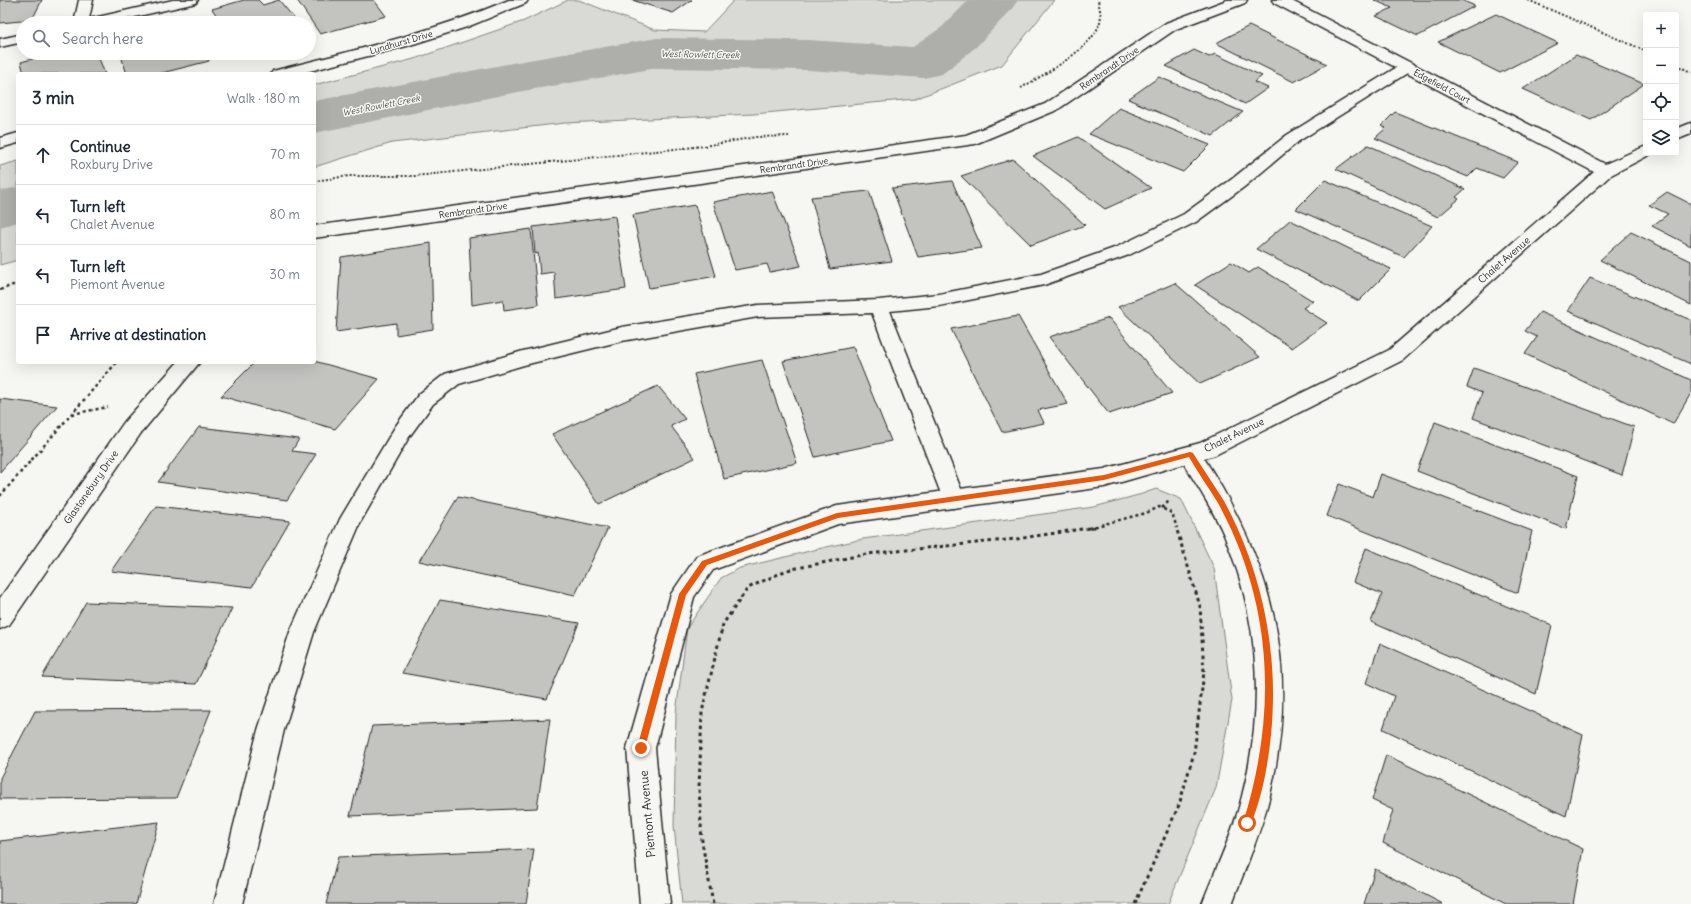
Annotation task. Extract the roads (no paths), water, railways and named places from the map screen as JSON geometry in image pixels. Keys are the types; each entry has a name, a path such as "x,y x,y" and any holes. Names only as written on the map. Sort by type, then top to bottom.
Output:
{"street":[{"name":"Lyndhurst Drive","path":"287,72 397,45 489,14 521,0"},
{"name":"Rembrandt Drive","path":"316,232 969,140 1051,107 1171,26 1240,0"},
{"name":"Edgefield Court","path":"1279,0 1605,171"},
{"path":"1679,134 1691,128"},
{"path":"0,143 16,139"},
{"name":"Chalet Avenue","path":"701,566 705,563 837,515 1104,478 1207,449 1396,356 1605,171 1643,152"},
{"name":"Glastonebury Drive","path":"0,618 132,427 188,364"},
{"path":"1190,455 1221,502 1245,555 1262,613 1270,676 1269,715 1265,754 1256,796 1217,904"},
{"name":"Piemont Avenue","path":"655,904 641,748 683,594 701,566"}],"lane":[{"path":"83,16 86,0"},
{"path":"120,16 191,0"},
{"path":"0,43 16,40"},
{"path":"228,904 271,730 302,632 351,519 402,432 426,399 452,378 523,358 622,334 758,311 879,306 939,300 1044,279 1123,251 1190,218 1238,183 1294,138 1407,67"},
{"path":"879,306 954,499"}],"waterway":[{"name":"West Rowlett Creek","path":"316,117 523,76 657,53 808,55 924,63 959,37 995,0"},
{"name":"West Rowlett Creek","path":"0,209 16,205"}]}
